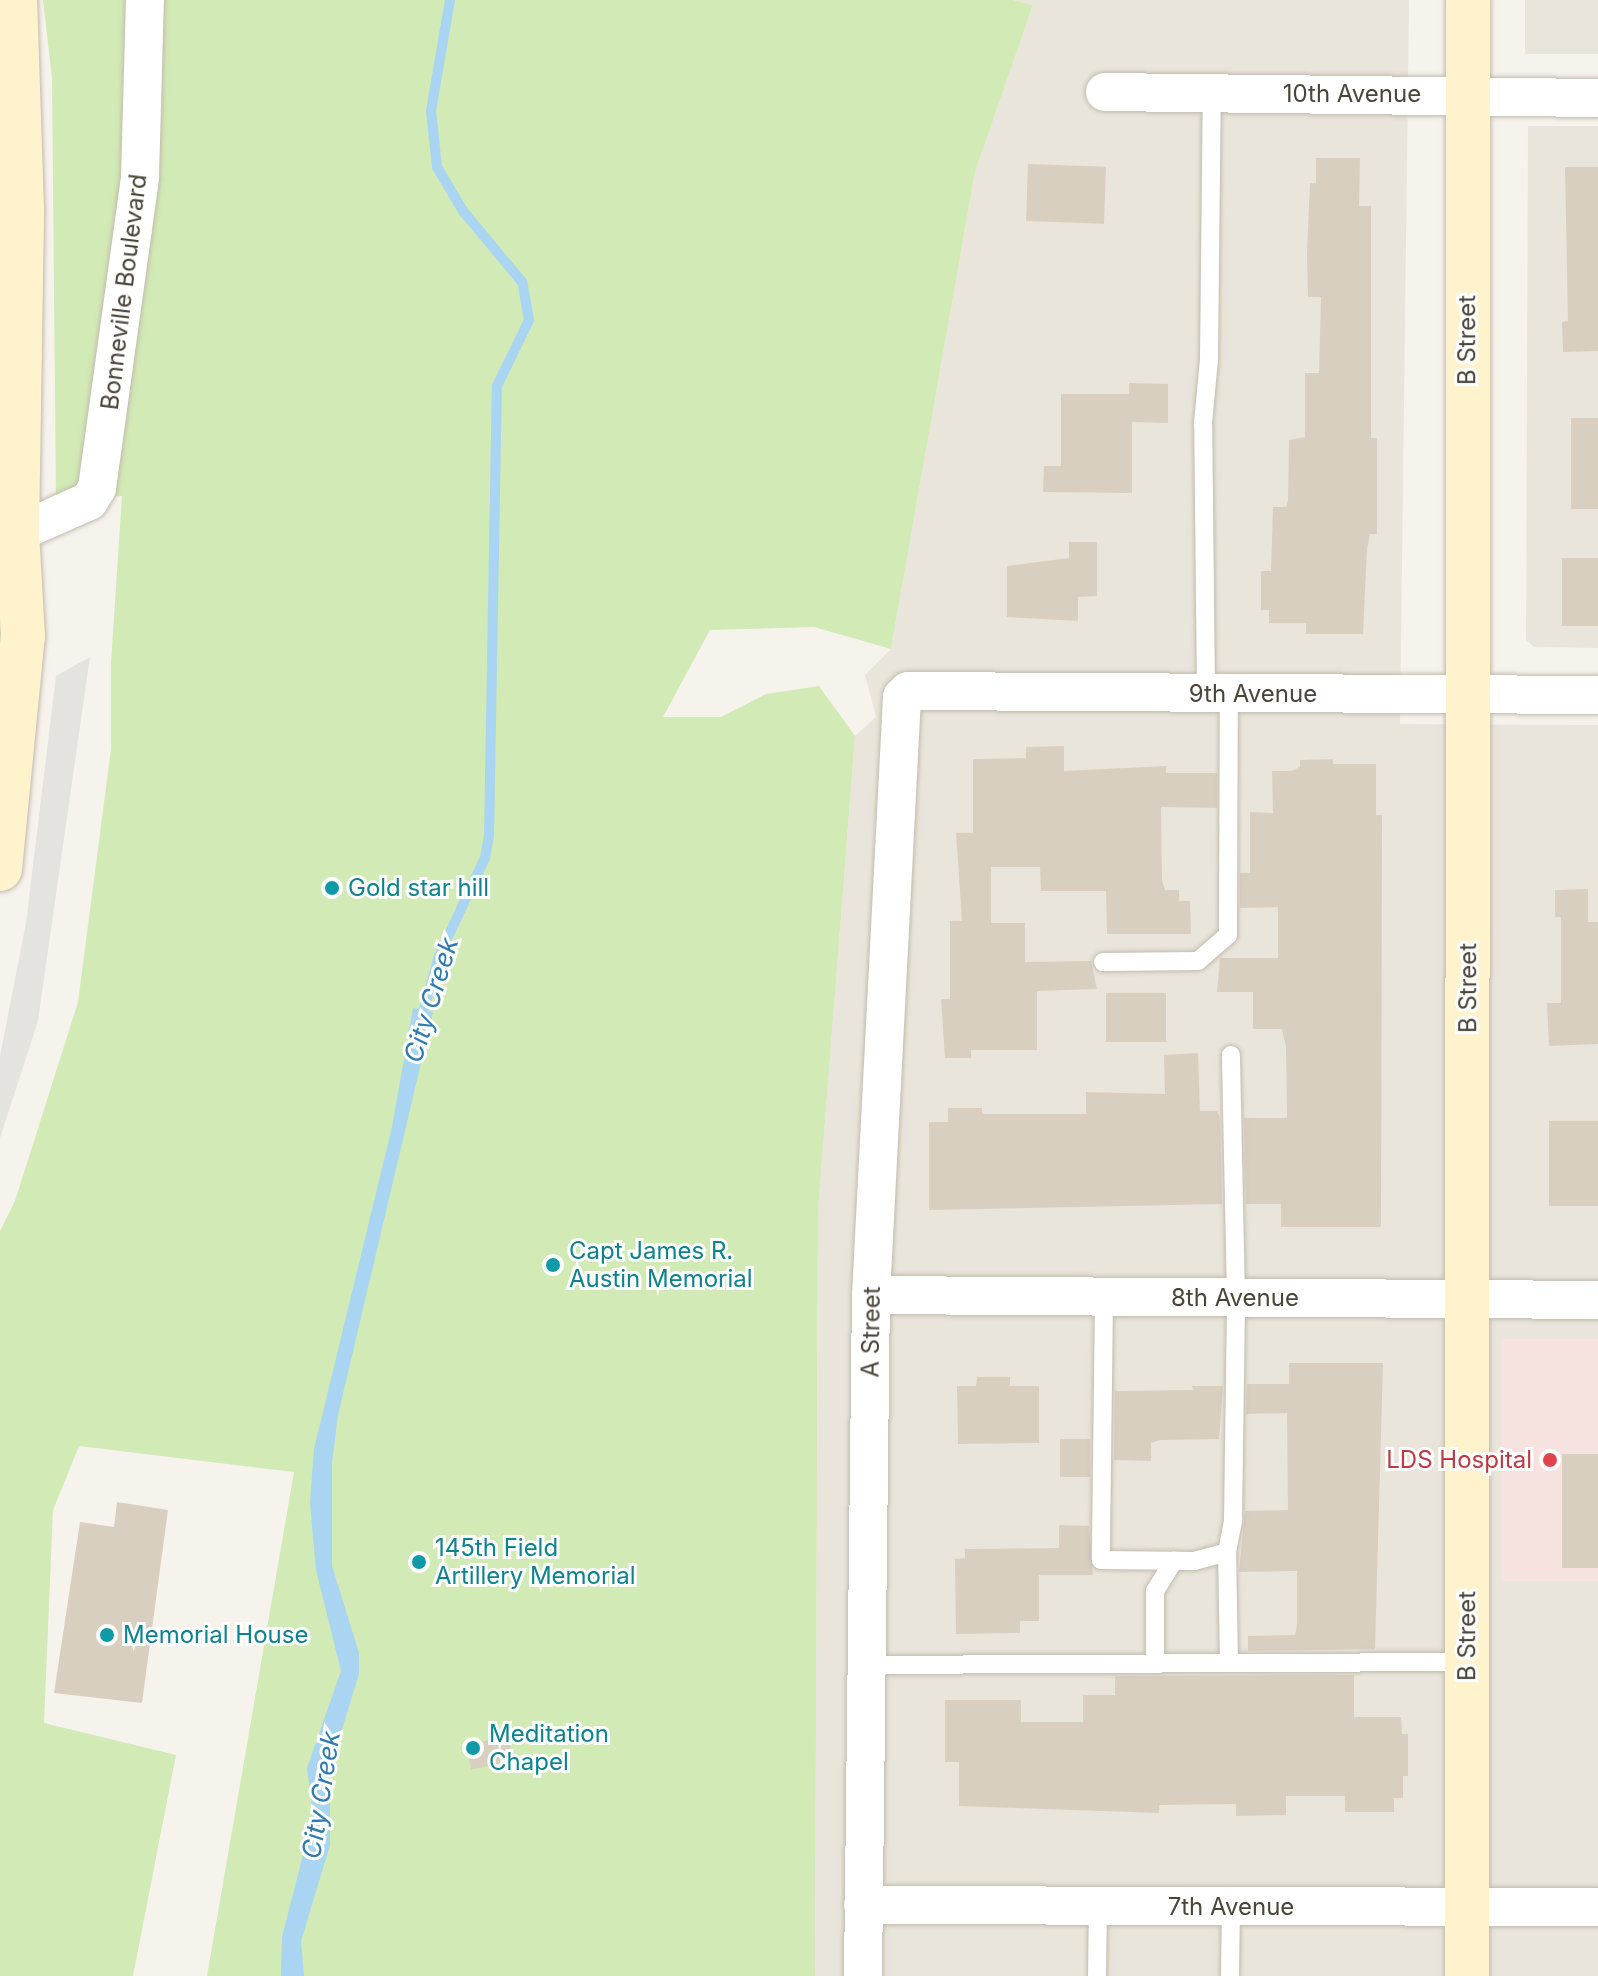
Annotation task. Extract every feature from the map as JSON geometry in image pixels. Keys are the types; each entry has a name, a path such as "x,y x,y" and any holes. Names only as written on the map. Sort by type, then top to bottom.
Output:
{"street":[{"path":"0,869 22,646 8,533 22,209 15,0"},
{"name":"Bonneville Boulevard","path":"8,533 89,501 97,488 140,177 145,0"},
{"name":"B Street","path":"1467,1976 1470,1299 1466,695 1468,0"},
{"name":"10th Avenue","path":"1105,92 1598,98"},
{"name":"9th Avenue","path":"908,691 1598,695"},
{"name":"A Street","path":"863,1976 871,1295 897,726 902,697 908,691"},
{"name":"8th Avenue","path":"871,1295 1598,1300"},
{"name":"7th Avenue","path":"863,1905 1598,1907"}],"lane":[{"path":"1103,962 1198,961 1228,935 1203,423 1209,360 1212,94"},
{"path":"1229,1663 1227,1552 1233,1520 1236,1298 1231,1055"},
{"path":"1104,1298 1101,1560 1174,1561 1227,1552"},
{"path":"1155,1663 1155,1591 1174,1561"},
{"path":"867,1665 1467,1662"},
{"path":"1097,1976 1098,1907"},
{"path":"1230,1976 1231,1907"}],"shaded area":[{"path":"1013,0 1409,0 1400,724 1598,725 1598,1976 815,1976 818,1212 855,736 876,717 865,675 891,649 975,172 1033,5"},
{"path":"1525,0 1598,0 1598,54 1525,54"},
{"path":"1528,126 1598,126 1598,648 1534,647 1526,640"},
{"path":"90,657 38,1021 0,1138 0,1056 26,923 56,676"},
{"name":"LDS Hospital","path":"1501,1339 1598,1339 1598,1581 1501,1581"}],"green space":[{"path":"43,0 1013,0 1033,5 975,172 891,649 814,627 710,630 663,717 721,717 766,694 819,686 855,736 818,1212 815,1976 207,1976 294,1472 79,1446 53,1510 44,1723 176,1755 133,1976 0,1976 0,1231 15,1201 78,1002 111,749 111,662 122,496 56,499 52,78"}],"water":[{"path":"413,1008 433,1012 338,1415 332,1462 332,1566 359,1653 359,1674 330,1768 330,1845 301,1941 304,1976 281,1976 282,1937 313,1816 307,1768 341,1671 316,1570 310,1503 314,1449 392,1127"}],"building":[{"path":"1316,158 1360,158 1359,206 1371,206 1371,438 1377,438 1377,534 1370,534 1367,549 1363,634 1306,634 1306,623 1269,623 1269,610 1261,610 1261,571 1271,571 1273,507 1286,507 1288,500 1289,440 1305,437 1305,373 1319,373 1321,297 1308,297 1307,254 1310,183 1316,183"},
{"path":"1028,164 1106,167 1104,224 1026,221"},
{"path":"1565,167 1598,167 1598,351 1563,352 1562,322 1568,321"},
{"path":"1129,383 1168,384 1168,423 1132,422 1132,493 1043,492 1044,466 1061,466 1061,394 1129,394"},
{"path":"1571,418 1598,418 1598,509 1571,509"},
{"path":"1069,542 1097,542 1097,596 1078,597 1078,621 1007,617 1007,566 1069,558"},
{"path":"1562,558 1598,558 1598,626 1562,626"},
{"path":"1064,746 1064,771 1166,766 1166,773 1217,773 1217,808 1161,807 1162,880 1165,890 1179,890 1179,901 1190,901 1191,934 1107,934 1106,891 1041,891 1040,867 991,867 991,923 1025,923 1025,962 1091,961 1097,989 1037,991 1037,1050 971,1050 971,1058 945,1058 941,999 950,999 950,921 962,921 956,833 973,833 973,759 1026,758 1026,747"},
{"path":"1333,759 1333,764 1376,764 1376,815 1382,815 1381,1227 1281,1227 1281,1204 1246,1204 1244,1118 1287,1118 1286,1047 1282,1029 1253,1029 1253,992 1217,992 1220,958 1278,958 1278,907 1240,908 1240,873 1250,873 1250,812 1273,813 1272,771 1291,771 1300,767 1300,760"},
{"path":"1588,889 1588,922 1598,922 1598,1044 1549,1046 1547,1003 1561,1003 1561,917 1555,917 1555,890"},
{"path":"1106,993 1166,993 1166,1042 1106,1042"},
{"path":"1198,1053 1200,1111 1217,1111 1220,1118 1222,1204 929,1210 929,1122 948,1122 948,1108 982,1108 982,1114 1086,1114 1086,1092 1165,1094 1164,1055"},
{"path":"1549,1121 1598,1121 1598,1206 1549,1206"},
{"path":"1289,1363 1383,1363 1375,1649 1248,1651 1248,1636 1295,1635 1297,1625 1297,1571 1239,1572 1245,1511 1288,1510 1287,1413 1246,1414 1247,1384 1289,1384"},
{"path":"977,1377 1010,1377 1010,1386 1039,1386 1039,1443 958,1444 957,1386 976,1386"},
{"path":"1192,1386 1223,1386 1219,1439 1160,1440 1151,1443 1151,1461 1114,1460 1115,1391 1193,1390"},
{"path":"1060,1439 1090,1439 1090,1477 1060,1477"},
{"path":"1562,1454 1598,1454 1598,1568 1562,1568"},
{"name":"Memorial House","path":"117,1502 168,1510 142,1703 54,1693 80,1522 114,1527"},
{"path":"1059,1525 1089,1526 1093,1575 1039,1575 1039,1621 1020,1621 1020,1633 956,1634 955,1559 965,1558 965,1549 1059,1548"},
{"path":"1354,1675 1354,1717 1401,1717 1402,1734 1408,1734 1408,1776 1403,1776 1403,1798 1394,1798 1394,1812 1345,1812 1345,1796 1286,1796 1286,1815 1236,1816 1236,1804 1159,1805 1159,1813 959,1806 959,1762 945,1762 945,1700 1021,1700 1021,1722 1083,1722 1083,1695 1115,1695 1115,1676"},
{"path":"508,1736 513,1760 471,1769 466,1745"}],"waterway":[{"name":"City Creek","path":"421,1020 439,956 485,858 489,836 497,386 529,320 522,282 463,211 437,167 431,111 450,0"}],"place":[{"name":"Gold star hill","path":"332,888"},
{"name":"Capt James R. Austin Memorial","path":"553,1265"},
{"name":"LDS Hospital","path":"1550,1460"},
{"name":"145th Field Artillery Memorial","path":"419,1562"},
{"name":"Memorial House","path":"107,1635"},
{"name":"Meditation Chapel","path":"473,1748"}]}
